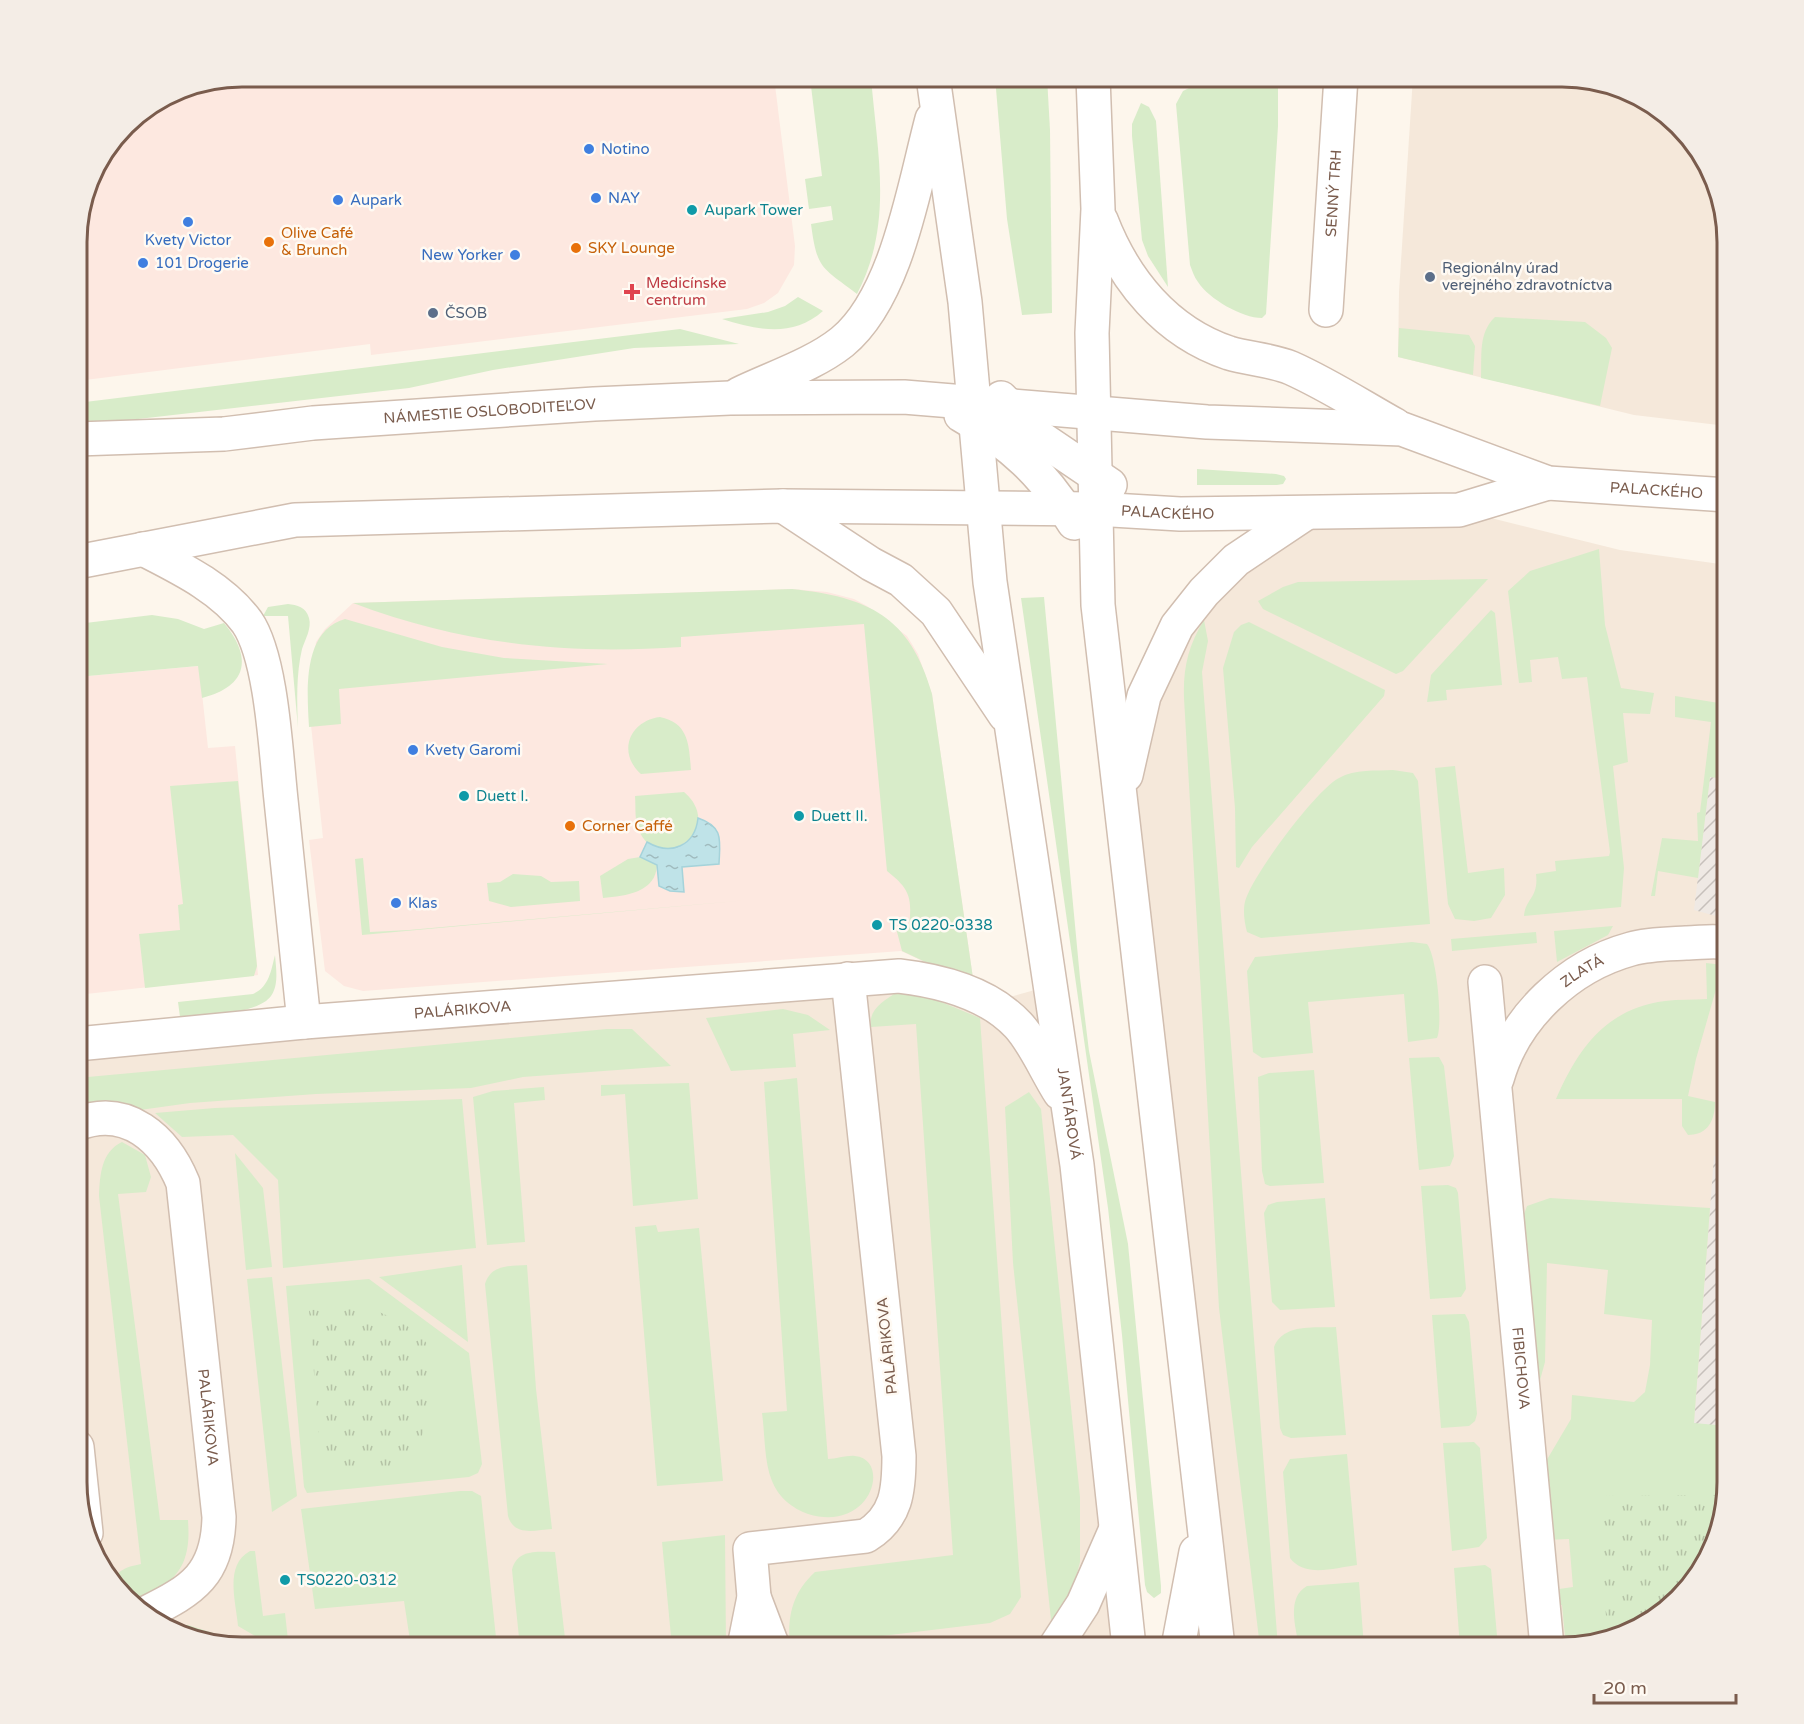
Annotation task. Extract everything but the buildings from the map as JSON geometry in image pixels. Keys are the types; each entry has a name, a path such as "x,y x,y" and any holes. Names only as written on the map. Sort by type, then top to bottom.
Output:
{"street":[{"path":"1093,87 1098,209 1092,333 1084,418 1085,498 1097,577 1098,605 1120,800 1217,1637"},
{"name":"SENNÝ TRH","path":"1326,310 1340,87"},
{"path":"934,91 968,332 993,386 1039,453 1085,498"},
{"path":"730,398 827,352 851,334 864,319 887,278 934,91"},
{"path":"1098,209 1117,259 1145,298 1196,339 1229,353 1290,368 1402,429"},
{"name":"JANTÁROVÁ","path":"968,332 980,475 997,507 990,582 1068,1104 1128,1637"},
{"name":"NÁMESTIE OSLOBODITEĽOV","path":"87,439 224,434 313,423 730,398 904,397 975,413"},
{"path":"975,413 1007,405 1084,418"},
{"path":"975,413 1039,453"},
{"path":"997,507 1039,453 1084,418"},
{"name":"PALACKÉHO","path":"1084,418 1139,422 1176,420 1402,429 1548,483 1717,494"},
{"path":"906,506 1039,453"},
{"name":"PALACKÉHO","path":"783,506 997,507 1085,498 1180,514 1459,510 1548,483"},
{"path":"87,560 295,520 783,506 871,564 901,580 936,612 1009,721"},
{"path":"1120,800 1144,696 1177,626 1204,592 1236,560 1306,513"},
{"path":"143,549 189,573 236,609 246,622 259,647 272,713 304,1022"},
{"name":"ZLATÁ","path":"1494,1089 1516,1032 1537,1007 1576,975 1631,949 1659,945 1717,943"},
{"name":"PALÁRIKOVA","path":"87,1043 304,1022 884,976 915,978 949,986 992,1002 1020,1026 1068,1104"},
{"name":"PALÁRIKOVA","path":"769,1637 754,1597 750,1549 866,1536 879,1528 890,1515 898,1495 899,1456 848,980"},
{"name":"FIBICHOVA","path":"1485,982 1546,1637"},
{"name":"PALÁRIKOVA","path":"87,1120 97,1117 127,1122 149,1132 174,1161 183,1183 219,1517 218,1545 206,1572 196,1584 153,1609"},
{"path":"1180,1637 1203,1517"},
{"path":"1062,1637 1083,1604 1116,1529"},
{"name":"PALÁRIKOVA","path":"746,1637 754,1597"}],"shaded area":[{"name":"Aupark","path":"232,87 775,87 795,246 794,265 778,293 764,303 747,309 371,355 370,344 87,380 88,222 92,202 103,173 125,140 140,125 164,108 192,95"},
{"path":"1412,87 1562,87 1582,88 1612,95 1648,113 1672,132 1696,164 1712,202 1717,232 1717,425 1634,415 1398,357 1399,292"},
{"path":"1459,510 1620,550 1717,564 1716,1502 1705,1541 1691,1568 1679,1584 1648,1611 1612,1629 1572,1637 1217,1637 1121,800 1159,659 1306,513"},
{"path":"792,589 827,592 854,599 907,636 918,654 932,694 974,985 901,951 363,991 344,986 325,971 309,840 323,838 308,697 316,642 325,629 353,603"},
{"path":"199,666 208,748 235,746 258,975 87,994 87,676"},
{"path":"1710,777 1717,778 1717,916 1694,910"},
{"path":"848,979 992,1002 1049,986 1128,1637 232,1637 192,1629 173,1621 132,1592 113,1568 92,1522 87,1492 87,1047"},
{"path":"1714,1156 1717,1156 1717,1425 1694,1424"}],"green space":[{"path":"811,87 872,87 879,160 879,214 876,241 857,294 823,266 816,251 811,224 833,220 831,206 809,209 805,179 822,176"},
{"path":"996,87 1048,87 1052,313 1022,315 1007,219"},
{"path":"1191,87 1278,87 1278,126 1266,314 1262,318 1245,315 1218,301 1198,282 1190,265 1176,104 1183,91"},
{"path":"1141,103 1149,107 1156,121 1168,287 1148,256 1142,240 1132,136 1132,124"},
{"path":"798,297 823,311 811,320 787,328 762,328 722,319 768,312 785,306"},
{"path":"1495,317 1585,322 1606,338 1612,348 1600,406 1481,378 1483,338"},
{"path":"1399,328 1469,335 1475,346 1473,375 1398,357"},
{"path":"680,329 739,344 634,348 493,370 409,388 87,425 87,402"},
{"path":"1197,469 1276,474 1286,479 1283,484 1277,485 1197,485"},
{"path":"1599,549 1605,625 1621,688 1654,693 1650,714 1623,713 1628,762 1613,766 1624,868 1621,907 1524,916 1536,888 1536,874 1556,871 1555,861 1609,856 1610,852 1587,677 1562,679 1558,657 1530,660 1532,682 1519,683 1508,591 1530,571"},
{"path":"1488,579 1403,671 1396,674 1263,609 1258,601 1283,587 1298,582"},
{"path":"792,589 843,598 864,605 882,615 912,646 923,667 932,694 974,985 902,951 896,928 909,928 910,902 905,889 887,871 864,624 681,637 681,647 596,649 514,643 474,637 394,617 353,603"},
{"path":"1044,597 1089,1051 1128,1244 1161,1586 1161,1593 1154,1598 1147,1592 1145,1585 1108,1208 1021,598"},
{"path":"288,604 303,609 308,614 310,622 299,669 298,728 288,616 263,616 268,607"},
{"path":"1491,610 1495,613 1502,685 1446,690 1447,700 1427,702 1431,675"},
{"path":"152,615 178,619 204,629 224,623 239,647 242,659 241,669 237,678 229,686 218,693 202,698 198,666 87,676 87,623"},
{"path":"345,619 442,647 504,658 608,664 339,689 341,724 309,727 308,680 314,649 321,636 331,626"},
{"path":"1204,620 1208,641 1202,672 1277,1637 1259,1637 1219,1308 1184,698 1184,677 1194,639"},
{"path":"1249,622 1385,690 1384,696 1252,847 1239,868 1236,867 1235,808 1223,668 1234,632 1241,625"},
{"path":"1675,696 1717,703 1717,778 1710,777 1698,878 1658,871 1655,896 1651,896 1662,838 1698,841 1697,813 1700,812 1711,722 1675,717"},
{"path":"660,717 677,724 686,736 691,770 641,774 634,766 629,757 628,748 634,731 649,720"},
{"path":"1455,766 1468,873 1504,868 1505,895 1491,918 1474,921 1455,919 1448,904 1435,768"},
{"path":"1393,770 1413,773 1418,781 1430,924 1261,938 1247,932 1244,904 1253,884 1288,832 1316,798 1329,785 1345,775 1366,771"},
{"path":"238,781 257,966 254,976 145,988 139,934 180,930 178,905 183,904 170,786"},
{"path":"684,792 695,806 698,820 695,832 686,842 674,848 662,849 650,845 638,829 635,796"},
{"path":"640,857 657,865 655,874 646,887 630,894 603,898 600,876 628,859"},
{"path":"363,858 370,932 748,900 362,935 355,859"},
{"path":"513,874 541,876 551,882 579,881 580,901 511,907 489,901 487,883 500,882"},
{"path":"1613,926 1608,935 1557,962 1554,931"},
{"path":"1536,932 1537,943 1452,951 1451,939"},
{"path":"1412,942 1427,944 1434,962 1439,1006 1437,1038 1408,1042 1404,994 1308,1002 1313,1053 1262,1058 1253,1052 1247,971 1255,957"},
{"path":"275,955 274,992 264,1002 229,1013 180,1017 178,1002 253,994 258,991 266,983"},
{"path":"1706,963 1717,964 1717,986 1688,1096 1715,1102 1712,1120 1701,1132 1688,1135 1682,1126 1682,1099 1556,1099 1584,1048 1610,1022 1644,1005 1670,1000 1707,999"},
{"path":"897,992 917,992 980,1018 1021,1597 1010,1614 990,1623 873,1637 790,1637 789,1626 796,1597 815,1572 953,1555 916,1024 871,1027 874,1010"},
{"path":"783,1009 808,1015 830,1030 793,1034 796,1067 731,1071 706,1018"},
{"path":"607,1029 632,1029 671,1066 523,1077 471,1088 316,1094 190,1103 140,1110 111,1103 87,1104 87,1077"},
{"path":"1439,1057 1444,1066 1454,1156 1450,1166 1419,1170 1409,1058"},
{"path":"1314,1070 1324,1183 1270,1186 1265,1184 1262,1171 1258,1077 1269,1073"},
{"path":"797,1078 828,1459 855,1456 866,1460 872,1469 873,1481 869,1494 860,1505 847,1514 830,1517 802,1512 787,1502 778,1492 767,1465 762,1413 787,1411 764,1082"},
{"path":"689,1083 698,1199 633,1206 625,1094 601,1096 601,1085"},
{"path":"544,1087 545,1100 514,1103 525,1242 487,1245 473,1097 493,1091"},
{"path":"1029,1092 1041,1109 1080,1497 1080,1562 1072,1593 1052,1629 1013,1263 1005,1107"},
{"path":"462,1099 476,1248 283,1268 278,1180 233,1135 182,1137 155,1113 215,1108"},
{"path":"122,1142 145,1155 151,1177 146,1192 118,1194 160,1520 188,1520 188,1542 183,1563 178,1571 156,1591 139,1596 132,1592 118,1574 124,1569 141,1564 99,1196 103,1165 115,1146"},
{"path":"235,1153 263,1188 272,1267 246,1270"},
{"path":"1448,1185 1456,1188 1458,1193 1466,1289 1461,1297 1430,1299 1421,1186"},
{"path":"1325,1198 1335,1307 1280,1310 1272,1302 1264,1213 1268,1205 1277,1202"},
{"path":"1550,1198 1710,1208 1694,1423 1717,1425 1716,1502 1712,1522 1691,1568 1664,1599 1631,1621 1612,1629 1572,1637 1565,1637 1562,1605 1554,1605 1552,1590 1573,1587 1569,1539 1546,1540 1542,1468 1571,1419 1572,1395 1634,1402 1645,1392 1650,1365 1652,1320 1604,1314 1608,1270 1547,1263 1545,1362 1537,1391 1518,1230 1527,1206"},
{"path":"656,1225 658,1232 699,1228 723,1481 657,1486 635,1227"},
{"path":"462,1265 468,1342 379,1277"},
{"path":"527,1265 536,1389 552,1529 533,1531 520,1530 515,1527 508,1516 485,1284 496,1269"},
{"path":"272,1277 297,1496 272,1512 247,1279"},
{"path":"369,1279 469,1353 482,1464 478,1473 469,1477 307,1493 304,1487 286,1286"},
{"path":"370,1308 409,1327 428,1345 433,1366 433,1380 429,1410 422,1436 401,1468 322,1474 309,1310"},
{"path":"1465,1314 1469,1322 1477,1414 1475,1421 1469,1426 1441,1428 1432,1315"},
{"path":"1336,1327 1346,1435 1291,1438 1283,1435 1280,1428 1274,1347 1278,1339 1292,1330"},
{"path":"1474,1442 1480,1448 1487,1538 1479,1547 1452,1551 1443,1443"},
{"path":"1347,1454 1357,1565 1320,1570 1304,1568 1290,1558 1283,1472 1290,1459"},
{"path":"460,1491 472,1491 481,1496 496,1637 409,1637 404,1601 315,1609 301,1509"},
{"path":"1716,1495 1712,1522 1705,1541 1691,1568 1679,1584 1648,1611 1631,1621 1607,1630 1600,1496"},
{"path":"725,1535 726,1637 671,1637 662,1542"},
{"path":"250,1551 255,1551 263,1616 285,1613 288,1637 257,1637 238,1626 234,1575 242,1557"},
{"path":"535,1552 555,1552 565,1637 519,1637 512,1570 518,1558"},
{"path":"1485,1565 1491,1569 1497,1637 1459,1637 1454,1568"},
{"path":"1359,1582 1363,1637 1297,1637 1294,1605 1296,1598 1307,1586"},
{"path":"188,1625 215,1634 192,1629 184,1626"}],"water":[{"path":"698,818 712,826 719,835 719,864 682,867 684,892 670,891 659,886 657,865 640,857 647,842 665,848 680,846 692,836"}],"place":[{"name":"Notino","path":"589,149"},
{"name":"NAY","path":"596,198"},
{"name":"Aupark","path":"338,200"},
{"name":"Aupark Tower","path":"692,210"},
{"name":"Kvety Victor","path":"188,222"},
{"name":"Olive Café & Brunch","path":"269,242"},
{"name":"SKY Lounge","path":"576,248"},
{"name":"New Yorker","path":"515,255"},
{"name":"101 Drogerie","path":"143,263"},
{"name":"Regionálny úrad verejného zdravotníctva","path":"1430,277"},
{"name":"Medicínske centrum","path":"632,292"},
{"name":"ČSOB","path":"433,313"},
{"name":"Kvety Garomi","path":"413,750"},
{"name":"Duett I.","path":"464,796"},
{"name":"Duett II.","path":"799,816"},
{"name":"Corner Caffé","path":"570,826"},
{"name":"Klas","path":"396,903"},
{"name":"TS 0220-0338","path":"877,925"},
{"name":"TS0220-0312","path":"285,1580"}]}
